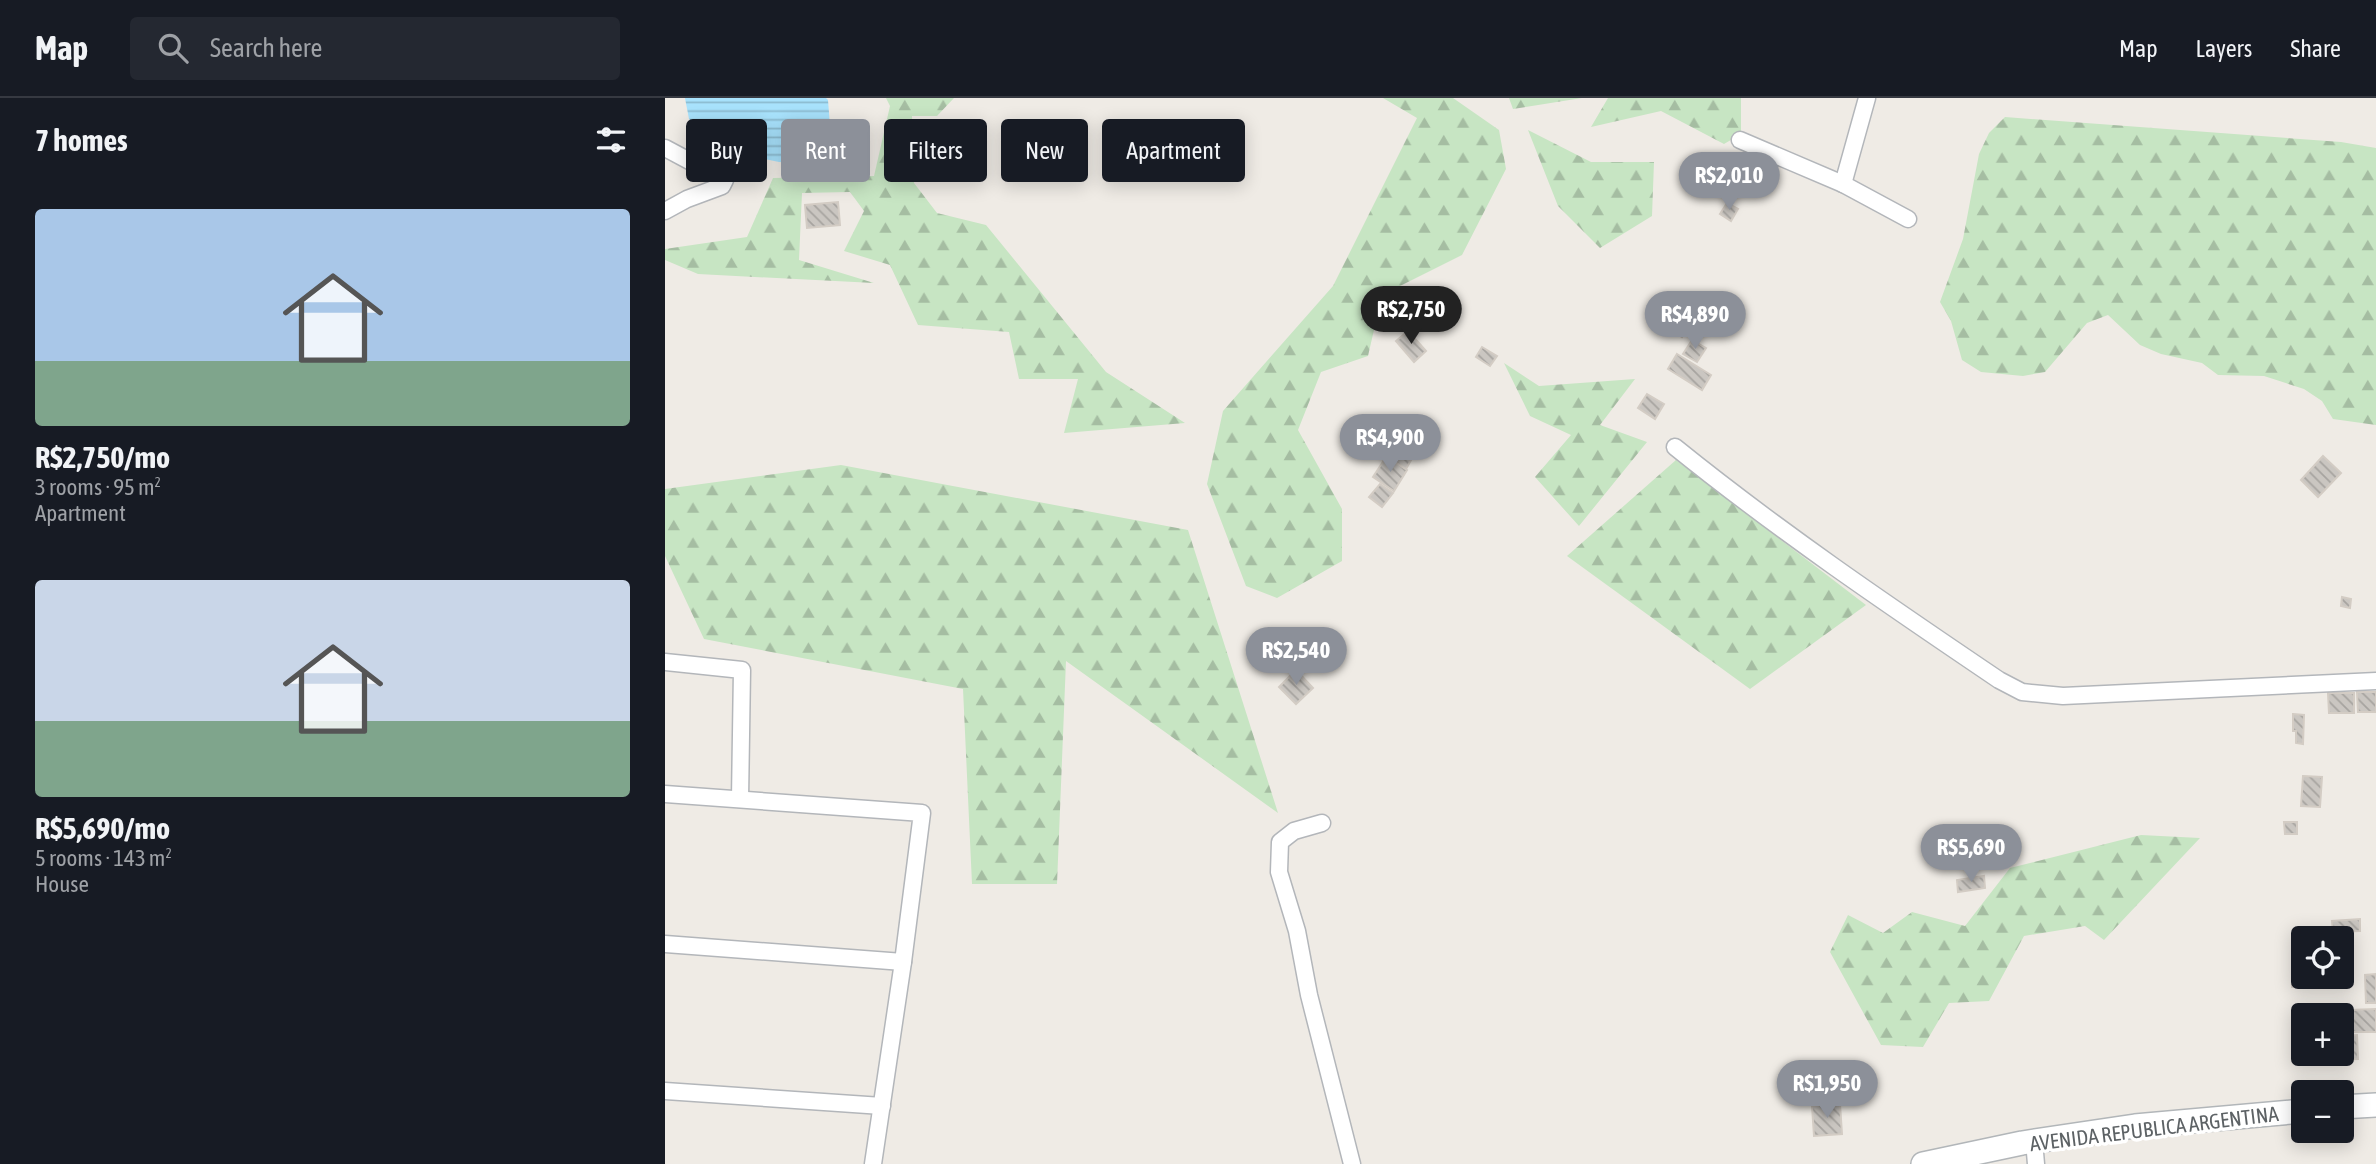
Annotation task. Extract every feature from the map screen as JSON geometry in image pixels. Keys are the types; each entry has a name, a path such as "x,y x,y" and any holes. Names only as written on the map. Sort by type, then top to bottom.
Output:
{"street":[{"path":"1843,184 1867,98"},
{"path":"1740,140 1843,184 1908,219"},
{"path":"665,148 723,178 725,182 722,186 687,199 665,211"},
{"path":"1675,447 1737,497 1842,574 1999,680 2022,692 2063,696 2376,681"},
{"path":"665,662 742,670 740,799"},
{"path":"665,794 922,813 873,1164"},
{"path":"1322,822 1294,831 1280,842 1279,872 1297,931 1309,995 1352,1164"},
{"path":"665,944 903,962"},
{"path":"665,1091 882,1106"},
{"path":"2354,1106 2376,1105"},
{"name":"AVENIDA REPUBLICA ARGENTINA","path":"1923,1164 2035,1153 2135,1126 2291,1112"}],"green space":[{"path":"886,98 954,98 937,116 887,119 890,106"},
{"path":"1383,98 1453,98 1499,130 1506,169 1462,255 1382,295 1368,356 1321,372 1298,430 1342,509 1342,561 1277,598 1246,586 1207,484 1223,411 1333,286 1417,118"},
{"path":"1509,98 1582,98 1513,109"},
{"path":"1608,98 1741,98 1741,134 1724,144 1661,111 1591,127"},
{"path":"2005,117 2341,142 2376,148 2376,425 2333,419 2322,401 2304,389 2264,376 2218,375 2202,363 2161,354 2140,345 2108,315 2087,323 2045,372 2023,376 1981,372 1962,360 1951,321 1940,302 1963,239 1979,154 1989,133"},
{"path":"1528,130 1591,162 1654,162 1652,216 1600,248 1558,206"},
{"path":"884,132 884,182 914,182 937,213 986,225 1106,372 1185,423 1064,433 1078,379 1019,379 1009,332 918,325 890,265 844,251 864,211 850,192 802,193 799,260 874,283 698,274 665,260 665,249 747,237 773,178 781,178 781,182 870,182 870,176 874,176"},
{"path":"1504,363 1539,386 1635,379 1600,425 1647,442 1579,526 1535,477 1571,435 1530,416"},
{"path":"1676,460 1866,605 1750,689 1567,556"},
{"path":"841,465 1188,530 1278,813 1066,661 1057,884 972,884 963,689 704,639 665,556 665,489"},
{"path":"2141,835 2200,838 2104,940 2085,926 2024,936 1989,1001 1949,1003 1923,1047 1881,1045 1830,952 1848,915 1883,933 1912,912 1965,926 2010,868"}],"water":[{"path":"685,98 826,98 829,119 781,119 781,162 767,160 767,119 689,119"}],"building":[{"path":"838,202 840,225 807,228 805,205"},
{"path":"1727,203 1738,209 1731,221 1720,214"},
{"path":"1680,309 1695,320 1682,337 1667,326"},
{"path":"1408,331 1426,351 1414,362 1396,341"},
{"path":"1692,340 1706,348 1697,362 1683,354"},
{"path":"1482,347 1497,356 1490,366 1476,357"},
{"path":"1677,354 1711,375 1702,390 1668,369"},
{"path":"1647,394 1664,404 1655,419 1638,408"},
{"path":"1396,451 1411,460 1406,469 1391,459"},
{"path":"2323,456 2341,473 2318,497 2301,480"},
{"path":"1386,457 1407,470 1394,491 1373,477"},
{"path":"1380,484 1393,493 1382,507 1369,497"},
{"path":"2342,597 2351,599 2350,608 2341,606"},
{"path":"1311,637 1328,652 1312,669 1295,653"},
{"path":"1296,670 1313,688 1296,704 1279,687"},
{"path":"2357,692 2376,692 2376,712 2358,712"},
{"path":"2328,693 2354,693 2354,713 2329,713"},
{"path":"2293,714 2304,715 2303,744 2296,743"},
{"path":"2303,776 2322,777 2320,807 2301,806"},
{"path":"2284,822 2297,822 2297,834 2285,834"},
{"path":"1984,876 1985,888 1958,892 1957,880"},
{"path":"2360,919 2360,931 2354,931 2354,926 2332,926 2332,921"},
{"path":"2376,974 2376,1003 2366,1003 2365,975"},
{"path":"2376,1009 2376,1032 2354,1032 2354,1010"},
{"path":"2354,1035 2357,1035 2358,1059 2354,1059"},
{"path":"1840,1104 1842,1134 1814,1136 1812,1106"}]}
